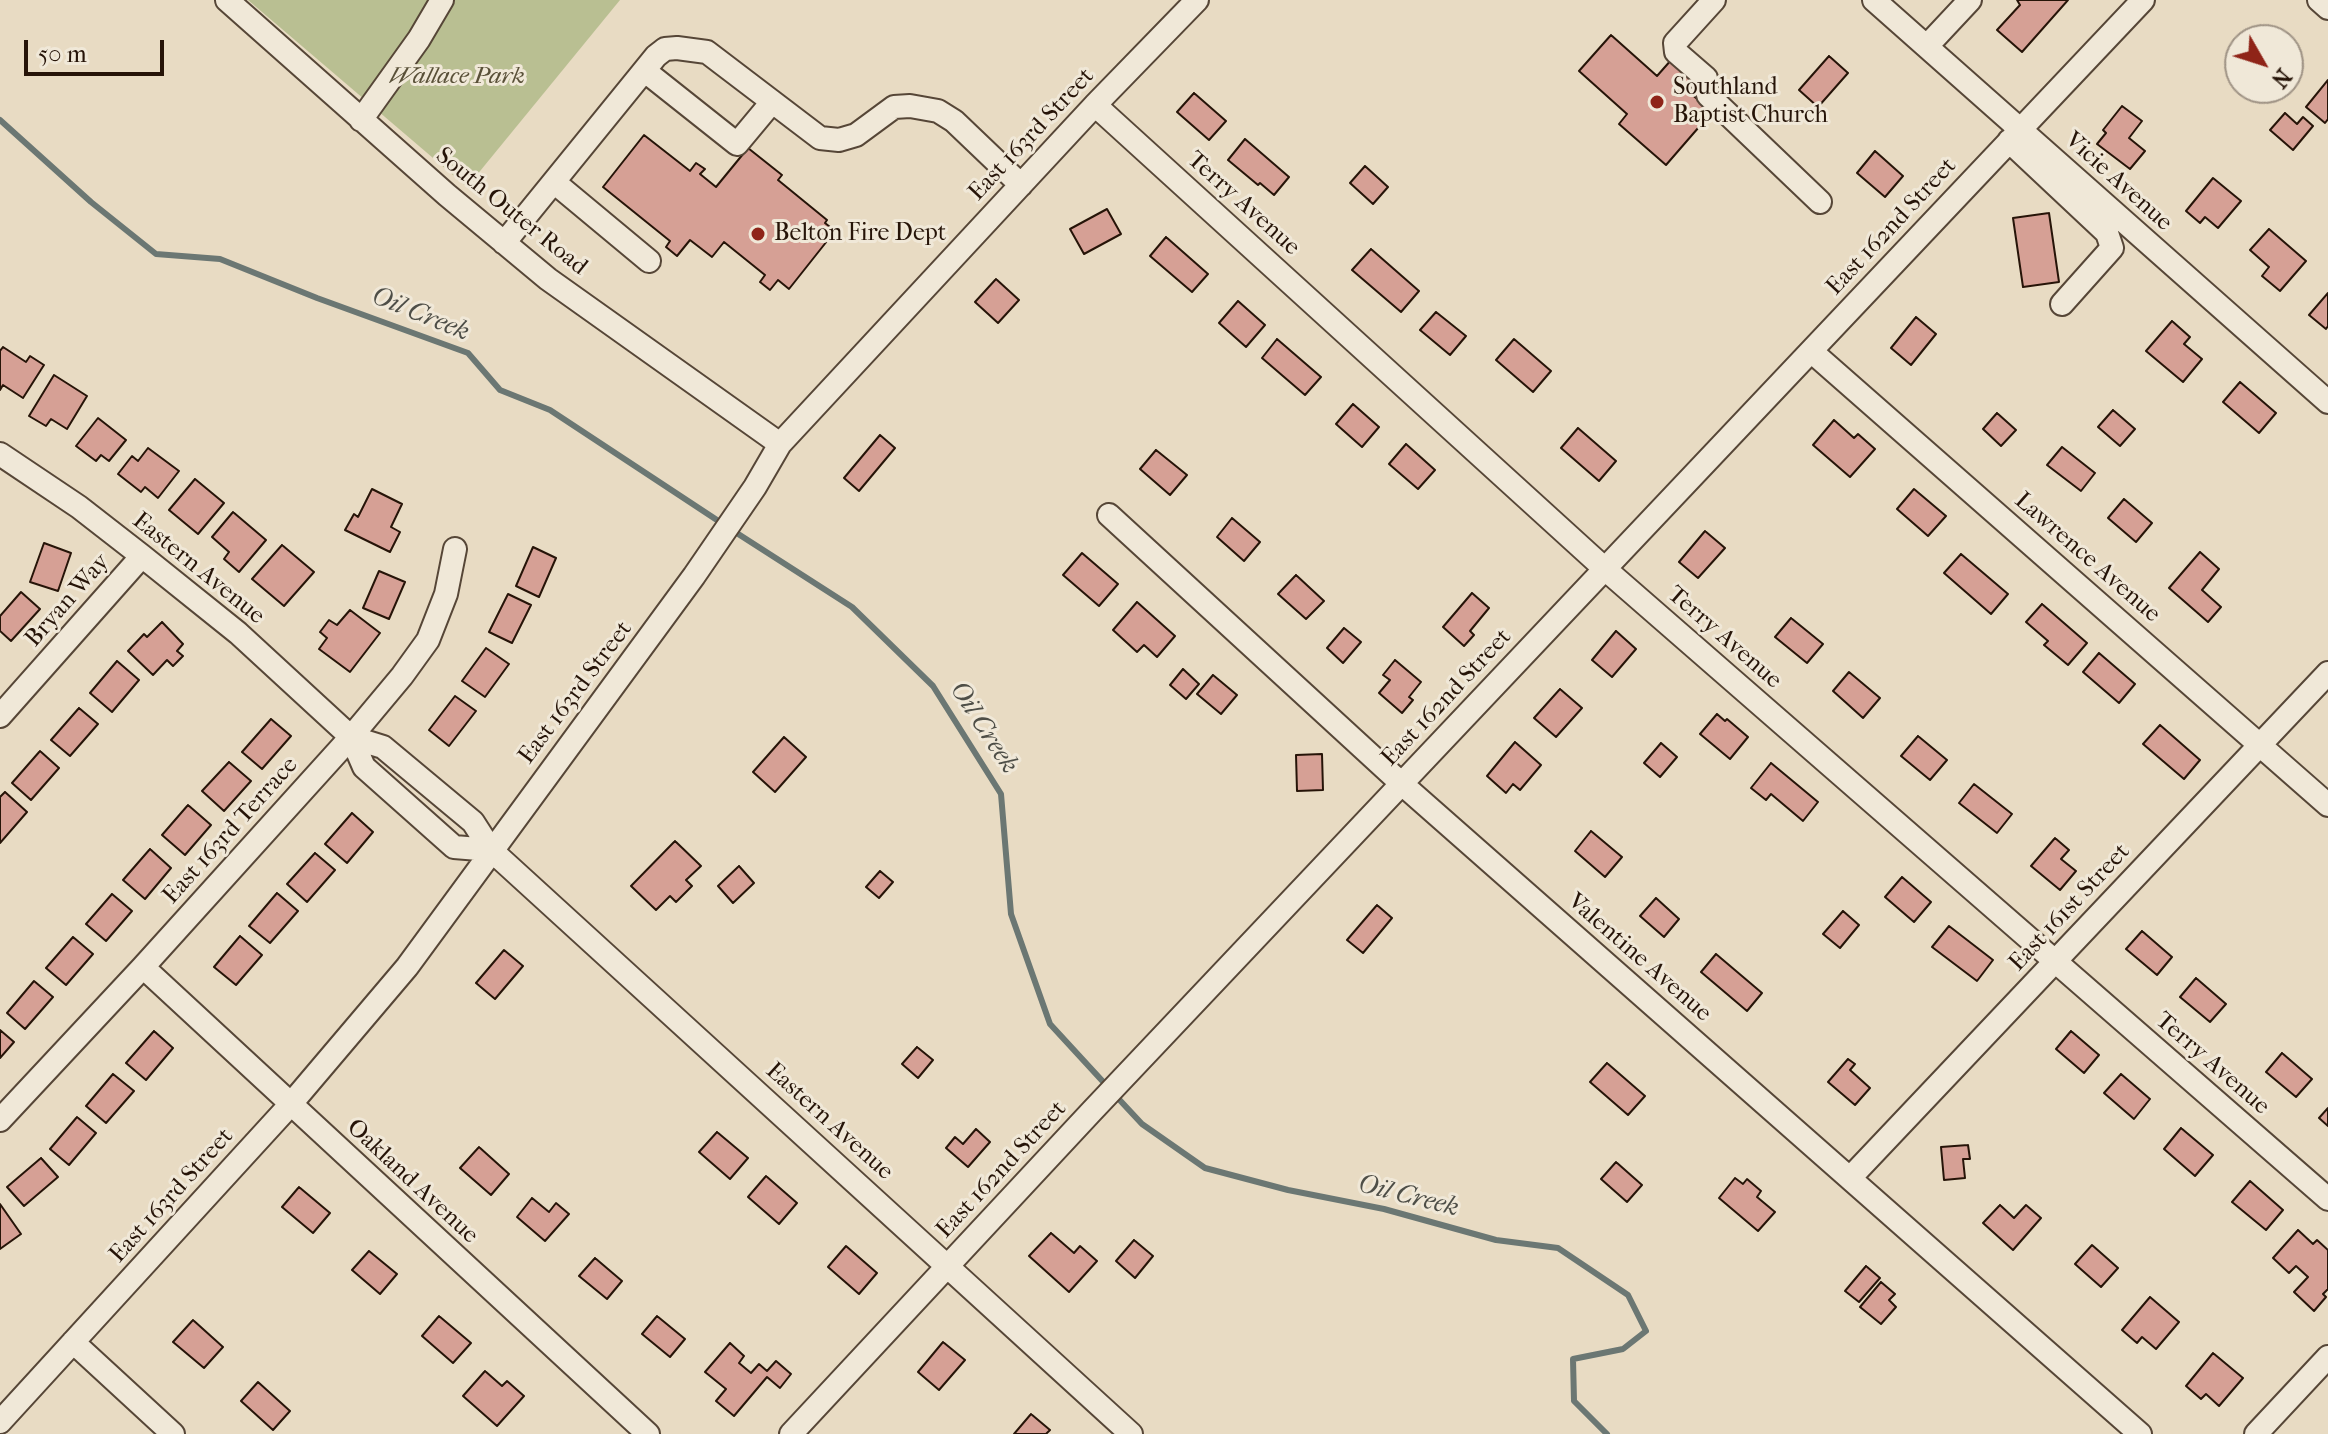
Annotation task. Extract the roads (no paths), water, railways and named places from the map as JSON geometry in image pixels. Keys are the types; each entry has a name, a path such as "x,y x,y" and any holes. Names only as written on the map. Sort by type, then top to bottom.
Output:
{"street":[{"name":"South Outer Road","path":"227,0 361,120 548,279 780,444"},
{"path":"361,120 419,39 442,0"},
{"name":"East 163rd Street","path":"0,1422 290,1105 407,967 694,576 755,487 780,444 1095,105 1197,0"},
{"path":"1714,0 1675,43 1676,52 1706,78 1708,95 1820,202"},
{"name":"Vicie Avenue","path":"1874,0 1927,46 2015,135 2328,402"},
{"path":"1927,46 1970,0"},
{"name":"East 162nd Street","path":"791,1434 1138,1062 2143,0"},
{"path":"2319,0 2328,8"},
{"path":"504,243 665,49 707,52 820,138 839,140 856,135 894,107 910,106 938,111 954,121 1021,185"},
{"path":"645,71 737,144 772,102"},
{"name":"Terry Avenue","path":"1095,105 1605,569 2328,1199"},
{"path":"2015,135 2107,233 2112,248 2062,304"},
{"path":"554,182 649,261"},
{"name":"Lawrence Avenue","path":"1811,351 2328,805"},
{"name":"Eastern Avenue","path":"0,454 79,507 238,633 351,737 364,767 454,847 491,850"},
{"name":"Valentine Avenue","path":"1109,515 1402,784 2140,1434"},
{"name":"East 163rd Terrace","path":"0,1120 143,967 351,737 402,676 428,640 446,594 455,549"},
{"name":"Bryan Way","path":"0,716 142,556"},
{"name":"East 161st Street","path":"1850,1178 2328,673"},
{"name":"Eastern Avenue","path":"351,737 383,747 473,822 491,850 1131,1434"},
{"name":"Oakland Avenue","path":"143,967 648,1434"},
{"path":"73,1342 173,1434"},
{"path":"2256,1434 2328,1357"}],"waterway":[{"name":"Oil Creek","path":"0,120 91,202 156,254 220,259 468,353 500,390 550,410 723,524"},
{"name":"Oil Creek","path":"732,530 852,607 933,686 1001,794 1011,914 1050,1024 1107,1086"},
{"name":"Oil Creek","path":"1115,1095 1142,1124 1205,1168 1288,1190 1384,1209 1496,1240 1558,1248 1628,1295 1646,1331 1623,1349 1573,1359 1574,1401 1607,1434"}],"place":[{"name":"Southland Baptist Church","path":"1657,102"},
{"name":"Belton Fire Dept","path":"758,234"}],"park label":[{"name":"Wallace Park","path":"457,77"}]}
